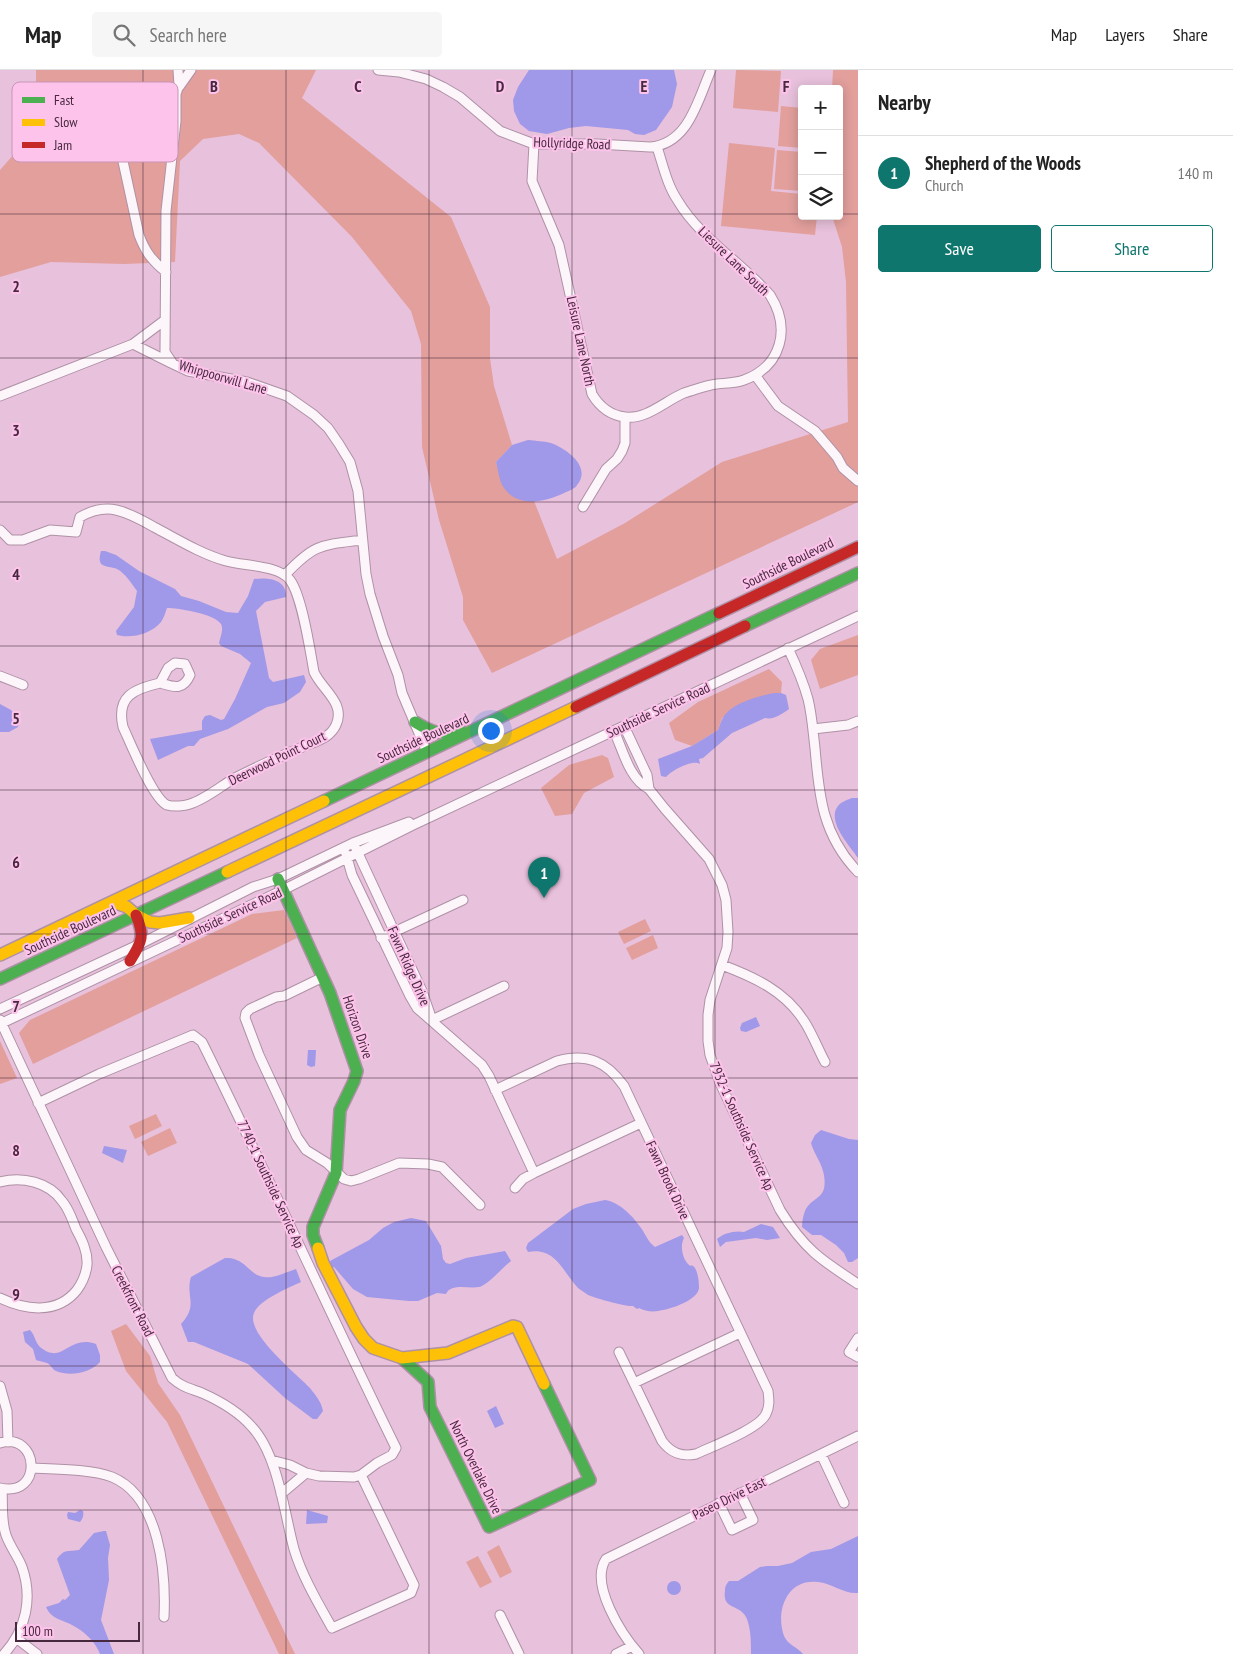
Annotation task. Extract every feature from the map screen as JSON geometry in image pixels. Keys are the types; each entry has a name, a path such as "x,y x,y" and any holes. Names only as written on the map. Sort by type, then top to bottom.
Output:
{"main road":[{"name":"Southside Boulevard","path":"0,955 858,546"},
{"name":"Southside Boulevard","path":"0,979 858,573"},
{"path":"414,722 431,732 443,735 466,727 483,726"},
{"path":"396,791 421,774 426,763 427,752"},
{"name":"Horizon Drive","path":"278,879 330,993 357,1071 356,1078 343,1100 340,1110 336,1173 312,1226 313,1235 323,1263 364,1339 373,1348 402,1358"},
{"path":"113,902 127,907 136,915 150,922 160,923 189,918"},
{"path":"130,961 142,943 142,928 136,915"},
{"name":"North Overlake Drive","path":"513,1326 517,1327 590,1480 489,1527 430,1406 428,1382 402,1358 448,1353 513,1326"}],"street":[{"path":"178,89 192,70"},
{"name":"Hollyridge Road","path":"378,70 407,74 426,79 443,87 460,97 500,131 534,144 597,144 657,147"},
{"path":"657,147 674,139 691,119 711,70"},
{"name":"Leisure Lane North","path":"534,144 532,181 559,245 592,394 603,409 625,417"},
{"name":"Liesure Lane South","path":"657,147 671,188 684,209 702,230 762,286 777,306 781,318 779,346 766,366 755,375"},
{"path":"123,162 144,250 154,263 166,272"},
{"name":"Whippoorwill Lane","path":"172,162 166,211 167,288 165,352 173,364 188,371 247,382 287,396 314,415 328,428 350,462 358,491 362,540 370,594 383,636 398,674 402,693 427,752"},
{"path":"0,396 133,344 165,320"},
{"path":"133,344 173,364"},
{"path":"583,507 606,469 617,459 622,451 625,443 625,417 639,416 697,389 743,380 755,375 778,406 815,431 837,457 843,468 858,481"},
{"path":"0,530 10,540 23,540 50,530 76,532 80,517 104,508 135,517 188,545 224,561 269,569 285,575 311,551 325,545 362,540"},
{"name":"Deerwood Point Court","path":"160,683 140,687 132,692 124,703 121,718 123,727 156,795 167,805 180,806 191,804 233,779 329,735 336,725 338,718 337,710 331,695 318,680 314,672 298,597 285,575"},
{"name":"Southside Service Road","path":"0,1022 283,890 459,804 858,616"},
{"path":"788,648 797,667 808,700 813,729 819,795 824,817 839,849 858,872"},
{"path":"0,676 23,685"},
{"path":"813,729 848,725 858,721"},
{"name":"7932-1 Southside Service Ap","path":"624,726 647,775 649,789 709,859 722,885 726,900 727,948 710,1000 707,1027 710,1055 720,1083 780,1210 790,1226 816,1256 858,1284"},
{"path":"614,731 632,771 640,784 649,789"},
{"name":"Southside Service Road","path":"0,1010 142,943 253,887 278,879 343,847 459,804"},
{"name":"Fawn Ridge Drive","path":"353,843 422,991 432,1020"},
{"name":"Fawn Ridge Drive","path":"343,847 352,875 410,996 418,1008 432,1020"},
{"path":"382,938 463,900"},
{"path":"722,965 755,979 783,996 805,1021 825,1062"},
{"path":"323,977 284,996 276,997 250,1009 246,1013 245,1018 252,1039 297,1136 306,1150 327,1163 344,1179 351,1181 399,1163 428,1164 442,1167 480,1205"},
{"path":"504,986 432,1020 482,1065 534,1173"},
{"path":"0,1022 38,1103"},
{"name":"7740-1 Southside Service Ap","path":"38,1103 99,1074 193,1035 202,1042 396,1448 392,1455 361,1475"},
{"name":"Fawn Brook Drive","path":"495,1090 557,1061 577,1057 599,1062 617,1077 624,1086 768,1391 769,1408 763,1419 751,1428 696,1454 687,1456 677,1454 666,1447 634,1383"},
{"name":"Creekfront Road","path":"38,1103 106,1247 172,1378 184,1387 224,1404 243,1418 265,1444 281,1494 295,1550 307,1580 332,1628 411,1593 414,1585 361,1475"},
{"path":"515,1188 523,1179 534,1173 641,1123"},
{"path":"0,1182 24,1180 43,1186 57,1195 69,1212 87,1256 84,1279 76,1292 56,1306 47,1308 19,1306 0,1298"},
{"path":"619,1352 634,1383 740,1333"},
{"path":"858,1338 849,1352 858,1357"},
{"path":"0,1386 6,1411 4,1443 20,1445 26,1450 30,1457 32,1468 22,1486 15,1489 1,1489 4,1529 22,1568 27,1597 26,1614 16,1638 4,1654"},
{"name":"Paseo Drive East","path":"632,1646 610,1609 603,1584 601,1572 603,1564 611,1556 858,1436"},
{"path":"821,1454 844,1503"},
{"path":"271,1460 290,1465 306,1473 327,1477 354,1477 361,1475"},
{"path":"32,1468 99,1473 122,1482 139,1499 156,1536 162,1559 165,1594 164,1617"},
{"path":"281,1494 306,1473"},
{"path":"719,1503 732,1530 746,1524 753,1520 740,1493"},
{"path":"500,1615 519,1654"},
{"path":"16,1638 37,1654"},
{"path":"616,1654 632,1646 639,1654"}],"shaded area":[{"path":"36,70 316,70 302,98 451,217 490,307 490,358 494,386 512,445 496,462 498,471 504,485 512,495 517,498 534,501 557,559 625,523 722,462 848,422 846,282 842,247 833,220 843,220 843,85 832,85 833,70 858,70 858,502 492,673 463,620 463,597 439,520 422,447 421,344 411,311 352,237 259,143 239,134 203,139 180,161 175,262 124,264 51,262 0,277 0,170 12,156 12,162 178,162 178,82 36,82"},
{"path":"529,70 674,70 677,84 672,107 656,130 644,135 635,134 628,130 586,126 547,134 529,131 520,124 514,111 513,100 518,87"},
{"path":"736,70 781,71 778,112 733,108"},
{"path":"781,106 798,108 798,148 778,146"},
{"path":"729,143 775,148 771,191 798,194 798,220 817,220 815,235 721,226"},
{"path":"777,150 798,152 798,191 774,189"},
{"path":"528,440 551,443 570,454 580,465 582,472 576,486 557,496 540,501 524,501 510,494 501,482 496,462 512,445"},
{"path":"101,551 116,555 139,571 175,589 181,596 226,612 238,613 248,596 254,579 265,578 280,583 283,586 286,597 265,602 256,611 269,678 273,682 304,675 306,682 300,692 284,703 267,707 228,729 200,739 194,746 188,746 158,760 150,739 202,730 202,721 205,716 210,715 221,720 224,719 251,663 240,654 221,646 219,643 222,626 217,620 187,610 167,608 161,622 152,630 134,636 117,635 116,631 134,607 137,591 120,571 101,564"},
{"path":"858,635 858,675 820,689 811,660 820,649"},
{"path":"769,669 782,682 781,693 774,693 722,718 718,730 692,746 675,740 669,723 698,702"},
{"path":"774,693 786,695 789,709 778,716 765,718 732,733 703,758 699,759 700,764 688,764 678,768 666,777 661,776 658,759 692,746 718,730 724,716 734,707 754,698"},
{"path":"0,704 11,710 20,720 18,727 9,732 0,732"},
{"path":"602,755 608,758 614,777 584,793 572,814 555,816 541,788 569,765"},
{"path":"852,798 858,798 858,858 840,833 835,819 835,812 838,806"},
{"path":"284,910 297,938 33,1064 19,1033 30,1020 252,914"},
{"path":"645,919 651,931 624,944 618,932"},
{"path":"653,935 658,948 632,960 626,948"},
{"path":"756,1017 760,1026 746,1032 741,1031 742,1023"},
{"path":"0,1041 17,1078 0,1084"},
{"path":"308,1050 316,1050 315,1066 307,1065"},
{"path":"156,1114 162,1126 135,1139 129,1126"},
{"path":"170,1128 177,1143 148,1156 141,1142"},
{"path":"821,1130 858,1140 858,1258 852,1262 848,1262 844,1253 836,1245 821,1235 812,1235 802,1227 805,1211 822,1194 824,1189 823,1171 811,1143 815,1135"},
{"path":"104,1146 127,1150 123,1163 102,1153"},
{"path":"605,1200 610,1201 630,1214 655,1247 682,1235 684,1238 682,1248 684,1258 697,1272 699,1287 695,1296 683,1304 655,1311 637,1309 633,1306 610,1302 588,1295 578,1288 552,1257 538,1251 528,1252 526,1248 528,1243 573,1209"},
{"path":"411,1218 426,1221 441,1246 443,1259 446,1263 450,1264 466,1258 505,1251 511,1261 483,1286 456,1287 446,1294 437,1293 418,1301 367,1297 353,1289 332,1267 330,1261 369,1240 383,1228 394,1222"},
{"path":"761,1224 773,1227 780,1238 767,1240 756,1238 726,1242 720,1247 717,1239 723,1235 744,1232"},
{"path":"225,1258 238,1260 254,1273 264,1277 276,1276 296,1269 301,1282 274,1295 257,1308 253,1321 264,1342 310,1388 318,1399 323,1411 317,1419 313,1419 285,1398 248,1364 194,1342 188,1342 181,1324 189,1311 191,1277"},
{"path":"126,1324 150,1356 158,1383 180,1415 295,1654 279,1654 167,1422 126,1371 111,1331"},
{"path":"30,1330 38,1345 48,1352 60,1352 79,1343 96,1344 100,1355 100,1362 91,1369 80,1373 67,1374 56,1371 47,1363 36,1360 33,1349 25,1342 23,1332"},
{"path":"496,1406 504,1424 495,1428 487,1411"},
{"path":"80,1510 83,1511 83,1518 80,1522 68,1519 68,1512 75,1513"},
{"path":"307,1510 328,1516 327,1523 306,1524"},
{"path":"106,1531 110,1545 108,1558 109,1580 101,1620 114,1654 100,1654 85,1633 54,1617 46,1607 59,1603 63,1599 65,1600 70,1595 57,1559 59,1556 66,1552 79,1550 94,1533"},
{"path":"858,1536 858,1593 847,1592 823,1583 807,1582 798,1585 786,1598 781,1616 784,1636 788,1642 803,1654 751,1654 750,1632 747,1619 741,1611 726,1602 725,1587 729,1581 738,1581 760,1567 792,1563 811,1552 831,1549"},
{"path":"499,1545 512,1572 500,1578 487,1552"},
{"path":"478,1556 492,1582 480,1588 466,1562"},
{"path":"674,1581 679,1583 681,1588 679,1593 674,1595 669,1593 667,1588 669,1583"}],"traffic: fast":[{"path":"745,626 858,573"},
{"path":"324,801 719,613"},
{"path":"415,722 436,732 447,733 460,730"},
{"path":"0,979 227,872"},
{"path":"278,879 330,993 357,1071 340,1110 336,1173 313,1227 313,1235 318,1248"},
{"path":"402,1358 428,1382 430,1407 489,1527 590,1480 544,1384"}],"traffic: slow":[{"path":"227,872 576,707"},
{"path":"0,955 324,801"},
{"path":"113,902 127,907 136,915 150,922 160,923 189,918"},
{"path":"318,1248 323,1263 356,1327 373,1348 402,1358 448,1353 513,1326 517,1327 544,1384"}],"traffic: jam":[{"path":"719,613 858,547"},
{"path":"576,707 745,626"},
{"path":"130,961 141,939 141,928 136,915"}],"place":[{"name":"Shepherd of the Woods","path":"544,898"}]}
